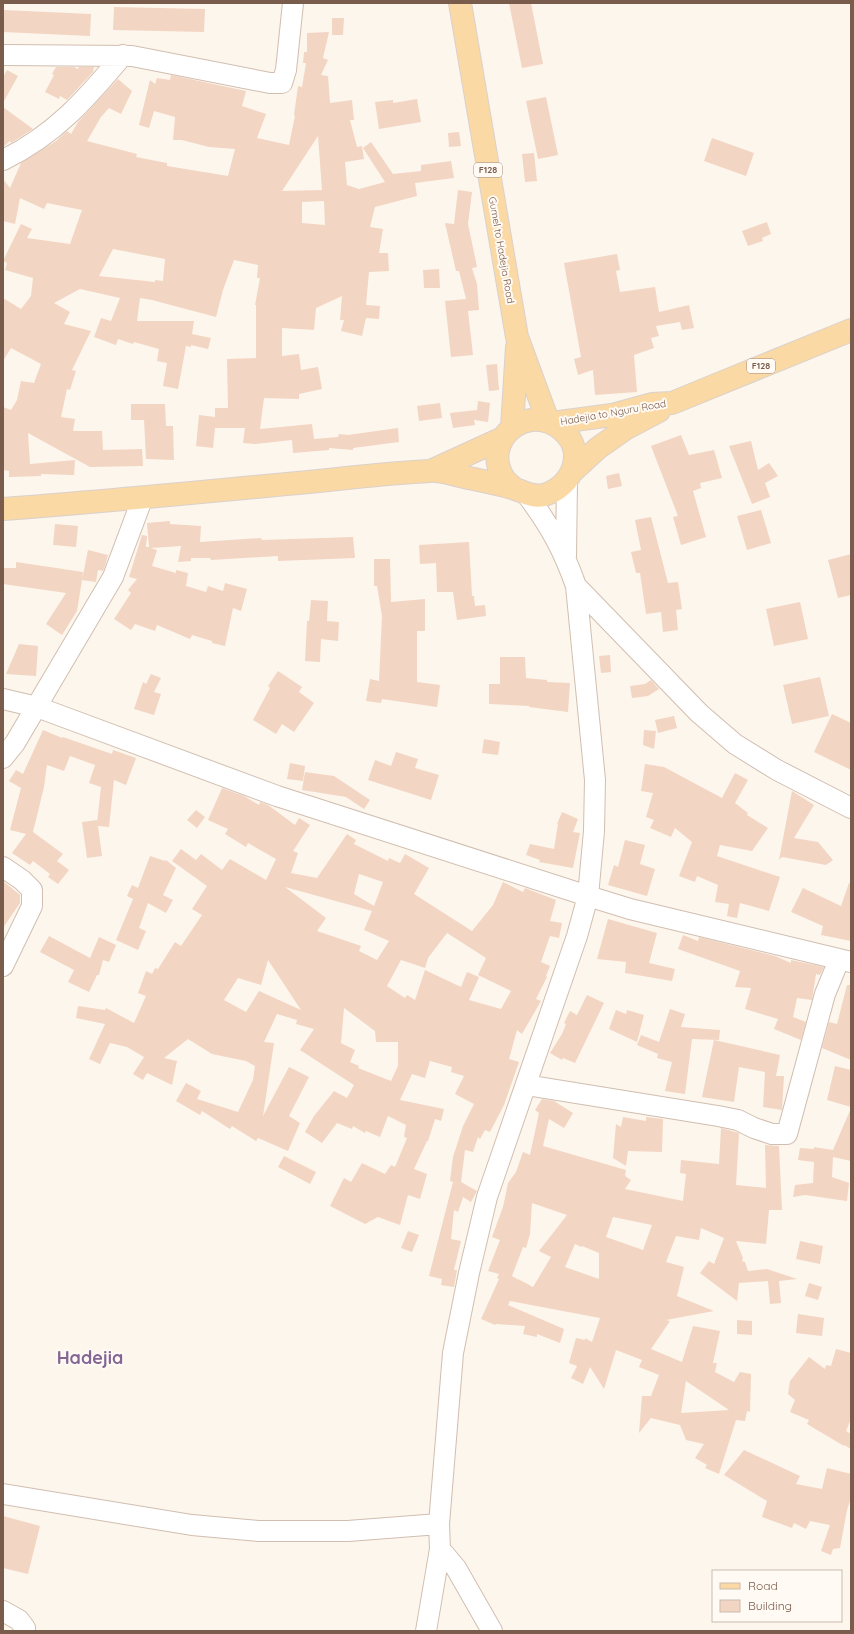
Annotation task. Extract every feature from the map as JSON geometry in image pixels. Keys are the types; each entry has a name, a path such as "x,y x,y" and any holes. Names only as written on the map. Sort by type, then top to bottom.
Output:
{"main road":[{"name":"Gumel to Hadejia Road","path":"460,3 517,337 550,422"},
{"name":"Hadejia to Nguru Road","path":"550,422 612,415 652,404 672,402 851,330"},
{"name":"F128","path":"517,337 507,433 498,451 499,465 504,478 520,492 542,496 556,491 598,448 625,429 657,413 672,402"},
{"name":"F128","path":"507,433 523,421 535,419 550,422 564,431 572,443 575,457 570,476"},
{"path":"433,470 507,433"},
{"path":"3,509 433,470 520,492"}],"street":[{"path":"3,56 123,56 270,83 282,83 286,70 293,3"},
{"path":"3,160 12,156 61,123 90,95 123,56"},
{"path":"566,558 570,476"},
{"path":"426,1631 440,1549 439,1524 453,1353 487,1197 577,936 588,896 594,831 595,780 576,586 566,558 552,531 520,492"},
{"path":"3,758 15,743 37,707 113,577 143,497"},
{"path":"576,586 699,714 735,744 777,770 851,808"},
{"path":"3,699 37,707 277,796 588,896 630,909 845,961 825,994 787,1134 772,1134 754,1128 738,1120 718,1116 526,1085"},
{"path":"3,867 22,880 32,890 32,906 3,966"},
{"path":"3,1494 192,1525 258,1531 348,1531 439,1524"},
{"path":"440,1549 456,1568 492,1631"},
{"path":"3,1611 19,1620 24,1628 24,1631"}],"building":[{"path":"509,3 531,3 543,64 522,68"},
{"path":"114,7 205,9 204,32 113,30"},
{"path":"3,10 91,14 90,36 3,32"},
{"path":"332,18 344,18 343,35 332,35"},
{"path":"329,32 323,58 328,60 321,75 328,76 330,103 352,100 354,120 350,120 357,147 362,146 364,159 345,162 347,185 359,189 385,182 363,148 371,142 393,174 421,171 421,165 451,161 454,178 415,183 417,196 375,207 370,227 383,229 379,253 388,253 389,271 369,272 366,305 380,306 379,319 366,318 362,336 341,331 344,320 340,320 342,296 316,308 314,330 282,328 282,356 299,354 301,370 318,367 322,389 299,394 299,399 264,398 260,429 312,424 314,439 338,437 339,434 348,435 398,428 399,442 353,448 353,450 329,448 329,450 293,453 292,440 255,444 243,443 245,428 215,428 213,448 196,446 199,415 215,417 215,408 228,408 227,359 256,358 255,305 260,278 257,278 258,265 234,260 223,290 216,317 140,298 137,321 194,321 192,334 211,338 208,349 191,345 191,347 186,346 178,389 163,386 167,363 157,361 159,349 134,342 133,344 118,339 116,345 94,337 101,318 111,321 120,298 80,289 54,303 70,312 64,324 91,331 72,370 76,371 70,390 67,389 61,417 75,419 73,431 102,431 103,450 142,449 143,466 90,467 28,433 30,464 75,460 74,475 41,474 41,476 9,477 9,471 3,470 3,407 11,410 17,400 21,381 34,383 41,364 11,348 3,361 3,298 21,309 31,296 33,278 5,270 7,263 3,261 21,224 32,229 27,238 70,244 82,210 47,203 44,209 20,198 15,224 3,221 3,179 10,188 21,163 56,141 67,131 71,134 78,122 118,79 132,91 121,114 109,108 101,117 87,141 137,154 136,157 167,163 167,166 228,176 235,149 209,147 182,140 173,140 175,117 154,111 149,128 139,125 150,80 155,84 157,78 170,80 171,75 246,91 242,106 266,114 257,138 289,145 295,116 298,86 302,87 306,63 303,63 304,52 307,52 307,33","holes":["318,136 322,190 282,191","324,201 325,225 302,223 302,202","113,249 165,259 163,281 155,280 155,282 99,276"]},
{"path":"56,67 74,67 78,69 79,67 94,67 93,72 67,100 60,96 59,99 45,92 54,75 52,74"},
{"path":"7,70 18,76 3,103 3,77"},
{"path":"546,97 558,155 538,159 526,101"},
{"path":"417,99 421,122 379,129 375,102 393,100 393,103"},
{"path":"3,107 33,129 11,143 10,141 3,147"},
{"path":"459,132 461,146 449,147 448,133"},
{"path":"712,138 754,153 746,176 704,161"},
{"path":"534,153 537,181 525,182 522,154"},
{"path":"458,190 472,192 468,224 477,267 472,268 477,284 479,310 468,311 473,355 451,357 445,301 466,299 459,271 456,271 445,223 454,224"},
{"path":"767,222 771,234 762,238 763,241 748,246 742,231"},
{"path":"617,254 620,270 616,271 620,292 655,287 659,312 689,305 694,328 682,330 680,322 656,326 659,336 651,338 654,348 634,355 637,392 595,395 593,370 578,375 574,359 581,357 564,263"},
{"path":"439,269 440,288 424,288 423,270"},
{"path":"497,364 499,390 489,391 486,365"},
{"path":"478,401 490,403 488,422 474,420 475,425 453,428 450,413 477,410"},
{"path":"440,403 442,418 419,421 417,406"},
{"path":"131,404 165,404 166,426 173,426 174,460 146,459 144,420 131,420"},
{"path":"681,435 689,455 714,450 722,478 700,483 701,488 693,491 706,537 681,545 673,517 678,516 651,446"},
{"path":"751,441 758,470 769,463 778,476 765,483 770,497 752,504 729,446"},
{"path":"619,473 622,486 608,489 606,476"},
{"path":"761,510 771,543 747,550 737,516"},
{"path":"651,517 668,583 678,582 682,609 676,610 678,630 663,632 661,612 646,614 640,573 636,573 631,552 641,550 635,520"},
{"path":"170,521 170,524 201,526 200,542 261,538 262,540 353,537 355,558 278,561 278,556 211,560 210,558 191,558 191,561 178,562 181,546 151,548 157,550 152,566 176,573 176,570 188,573 186,586 206,592 208,586 223,591 225,583 247,589 241,611 233,608 225,646 212,643 212,641 192,635 190,639 157,625 155,631 135,624 131,630 114,619 131,593 128,590 137,579 129,577 142,535 147,536 146,547 149,547 147,523"},
{"path":"55,524 78,526 76,547 53,545"},
{"path":"469,542 472,596 474,596 475,606 485,605 486,616 457,620 453,592 437,592 436,563 420,564 419,545"},
{"path":"88,550 108,555 103,571 98,570 96,582 82,580"},
{"path":"851,554 851,595 838,598 828,560"},
{"path":"374,559 390,559 391,602 425,599 425,631 417,631 417,682 440,685 437,707 382,699 381,703 366,701 370,679 379,681 382,616 377,586 374,586"},
{"path":"16,562 83,572 77,611 62,635 46,624 66,593 3,584 3,568 16,568"},
{"path":"311,600 328,601 327,621 339,622 338,641 321,639 320,662 305,661 307,621 309,621"},
{"path":"800,602 808,639 774,646 766,609"},
{"path":"19,644 38,646 36,676 6,674"},
{"path":"610,655 611,672 601,673 599,656"},
{"path":"500,657 525,657 526,678 547,680 547,682 570,683 568,712 529,706 489,704 489,684 500,684"},
{"path":"278,671 302,687 299,692 314,703 294,732 282,724 276,734 253,720 270,688 268,686"},
{"path":"151,674 161,678 154,692 161,694 154,715 134,709 143,682 146,684"},
{"path":"820,677 829,716 792,724 783,685"},
{"path":"651,680 659,689 648,696 632,698 630,686 645,684"},
{"path":"832,714 851,723 851,770 814,752"},
{"path":"674,716 677,728 658,733 655,720"},
{"path":"43,730 62,738 63,737 112,754 113,750 136,758 126,785 114,780 109,827 98,826 102,856 87,858 82,822 97,820 97,823 101,787 89,783 95,765 70,756 64,771 47,765 44,787 33,832 63,854 57,861 69,870 58,884 48,877 50,874 33,861 30,865 12,853 26,834 10,830 21,788 9,781 16,770 23,774"},
{"path":"644,730 656,731 654,749 643,745"},
{"path":"484,739 500,742 498,755 482,753"},
{"path":"396,752 418,759 415,768 439,775 431,800 368,780 375,760 391,766"},
{"path":"290,763 305,766 303,781 287,779"},
{"path":"645,764 664,767 722,798 735,773 748,780 735,803 748,813 747,815 768,828 752,851 720,845 717,856 780,877 769,911 740,903 737,918 727,916 729,904 715,902 718,885 697,876 695,882 679,876 692,842 675,828 671,837 650,828 654,820 646,817 653,793 641,791"},
{"path":"305,772 334,776 370,800 364,809 346,797 302,790"},
{"path":"222,788 244,796 259,805 260,802 268,805 295,825 299,818 310,825 293,851 298,853 291,873 317,878 347,834 356,840 354,844 388,861 389,858 400,863 405,854 429,868 414,894 472,931 493,905 503,882 523,892 525,888 556,900 550,921 562,923 559,938 550,936 541,962 550,966 546,976 547,977 536,999 541,1001 522,1034 517,1030 509,1059 519,1062 504,1105 490,1132 485,1130 480,1139 478,1137 473,1152 465,1150 461,1182 477,1191 471,1202 463,1197 458,1212 454,1210 451,1239 461,1241 454,1270 457,1270 454,1287 441,1285 442,1279 429,1276 453,1182 450,1181 453,1157 463,1126 474,1104 455,1094 464,1076 451,1072 452,1067 430,1061 425,1078 412,1074 400,1100 444,1109 441,1121 435,1119 428,1141 414,1169 427,1174 420,1199 408,1195 400,1225 378,1217 365,1224 330,1206 344,1178 351,1182 362,1163 385,1174 391,1165 395,1167 407,1138 404,1137 406,1125 388,1116 380,1137 366,1131 365,1133 353,1126 352,1129 337,1123 322,1143 305,1132 314,1116 334,1091 347,1098 354,1085 300,1050 314,1029 296,1024 297,1020 277,1014 264,1042 274,1043 263,1116 289,1067 309,1077 289,1116 300,1123 288,1151 258,1138 256,1141 232,1126 230,1129 202,1111 200,1115 176,1101 186,1083 201,1091 197,1099 238,1112 253,1080 255,1066 246,1061 212,1054 188,1039 164,1058 177,1061 172,1085 147,1073 143,1080 133,1074 144,1057 127,1047 110,1043 100,1064 89,1059 105,1024 76,1018 78,1006 105,1010 106,1008 134,1023 146,996 138,993 146,971 152,974 155,968 158,969 175,942 181,946 202,915 192,909 207,886 172,861 181,849 196,860 201,854 222,870 230,859 266,880 276,859 248,843 246,847 225,834 228,829 208,820","holes":["359,874 383,882 374,906 354,894","285,887 372,911 364,930 389,941 377,960 359,951 361,946 317,931 326,918","447,933 486,958 478,975 511,991 501,1009 469,1000 479,977 467,972 461,987 425,970 415,1000 407,995 405,998 387,986 401,960 425,968 428,958","268,960 301,1010 259,991 246,1012 224,1000 238,978 261,985","344,1008 375,1031 376,1042 398,1042 398,1066 391,1081 358,1068 359,1066 350,1062 355,1050 341,1043"]},
{"path":"792,791 814,805 794,838 818,842 833,860 826,865 782,857 779,860"},
{"path":"196,810 205,817 197,828 187,820"},
{"path":"562,812 578,819 573,832 580,833 573,868 539,862 540,860 526,855 530,844 554,849 557,824"},
{"path":"625,840 645,845 640,864 655,869 647,896 608,885 614,865 618,867"},
{"path":"150,856 165,861 166,860 176,868 163,895 173,900 166,913 148,903 139,928 146,931 138,950 116,940 133,899 127,896 132,885 138,888"},
{"path":"3,881 20,895 20,903 3,928"},
{"path":"849,883 851,883 851,941 821,935 823,926 791,912 803,888 841,906"},
{"path":"608,919 657,933 649,963 675,969 672,981 625,973 626,962 597,959"},
{"path":"683,935 698,941 699,937 775,956 791,963 791,960 824,967 820,975 816,974 812,1000 797,998 793,1017 806,1022 801,1040 774,1029 778,1019 745,1009 751,988 735,987 740,971 678,949"},
{"path":"49,936 90,958 99,937 116,945 109,962 103,960 99,975 97,975 89,992 68,982 74,970 40,952"},
{"path":"847,985 851,985 851,1060 822,1048 829,1022 837,1024"},
{"path":"587,995 604,1003 575,1063 563,1058 562,1060 550,1053 562,1034 566,1024 564,1023 570,1011 577,1015"},
{"path":"670,1009 685,1014 681,1027 720,1030 719,1040 692,1039 685,1094 665,1091 672,1062 657,1058 658,1054 637,1045 641,1035 659,1042"},
{"path":"616,1010 626,1014 627,1010 644,1015 637,1042 609,1029"},
{"path":"714,1040 780,1055 776,1076 784,1076 782,1110 763,1107 765,1072 739,1067 734,1102 702,1097"},
{"path":"835,1066 851,1070 851,1107 827,1100"},
{"path":"542,1099 554,1101 573,1113 564,1128 549,1119 543,1146 626,1170 625,1176 631,1180 625,1189 683,1201 686,1174 680,1173 681,1160 719,1164 721,1128 739,1133 736,1185 766,1188 765,1145 779,1146 782,1210 769,1210 766,1244 736,1241 743,1258 742,1261 745,1262 748,1271 767,1269 797,1279 779,1281 781,1303 770,1304 768,1281 739,1283 737,1301 700,1273 709,1261 714,1264 724,1238 701,1228 699,1240 676,1236 666,1262 684,1267 677,1296 714,1311 666,1320 670,1321 651,1349 682,1362 693,1326 720,1331 713,1363 717,1363 715,1372 734,1382 740,1372 751,1374 750,1412 747,1411 745,1421 736,1420 719,1474 705,1468 707,1465 695,1458 704,1444 686,1440 680,1425 651,1418 639,1433 642,1396 651,1396 659,1375 639,1367 642,1360 616,1350 604,1389 590,1367 583,1384 571,1378 577,1366 569,1363 576,1338 585,1340 585,1338 592,1342 600,1318 510,1301 508,1305 564,1329 560,1343 537,1334 537,1337 523,1334 525,1326 495,1325 481,1319 499,1279 497,1278 499,1274 488,1271 500,1240 492,1237 503,1207 508,1183 516,1172 523,1152 530,1155 539,1113 535,1110","holes":["532,1203 567,1215 539,1251 551,1257 533,1287 518,1279 517,1280 512,1276 523,1247 526,1248 530,1234","613,1217 652,1225 643,1250 606,1237","575,1244 599,1253 599,1279 565,1267","686,1381 729,1410 681,1413"]},
{"path":"851,1108 851,1161 833,1157 832,1177 849,1183 847,1201 805,1195 793,1197 795,1185 813,1183 814,1162 798,1160 800,1148 814,1149 814,1147 833,1150"},
{"path":"623,1117 646,1121 646,1117 663,1119 662,1152 628,1151 626,1166 613,1158 616,1124 621,1127"},
{"path":"284,1156 316,1172 310,1184 278,1167"},
{"path":"408,1231 419,1235 412,1252 401,1248"},
{"path":"800,1241 823,1246 820,1264 796,1259"},
{"path":"809,1283 822,1287 818,1300 805,1296"},
{"path":"798,1314 824,1318 822,1336 796,1333"},
{"path":"737,1320 752,1321 752,1335 737,1334"},
{"path":"836,1349 851,1353 851,1419 846,1431 851,1434 851,1449 807,1424 809,1420 790,1412 795,1400 788,1394 790,1381 809,1357 825,1369 826,1365 831,1366"},
{"path":"744,1450 800,1476 796,1484 822,1489 827,1468 851,1474 851,1498 847,1510 840,1548 833,1549 831,1555 821,1551 830,1525 810,1521 806,1529 794,1523 792,1528 762,1517 767,1501 724,1475"},
{"path":"3,1516 40,1526 28,1574 3,1568"}],"district":[{"name":"Hadejia","path":"90,1358"}]}
